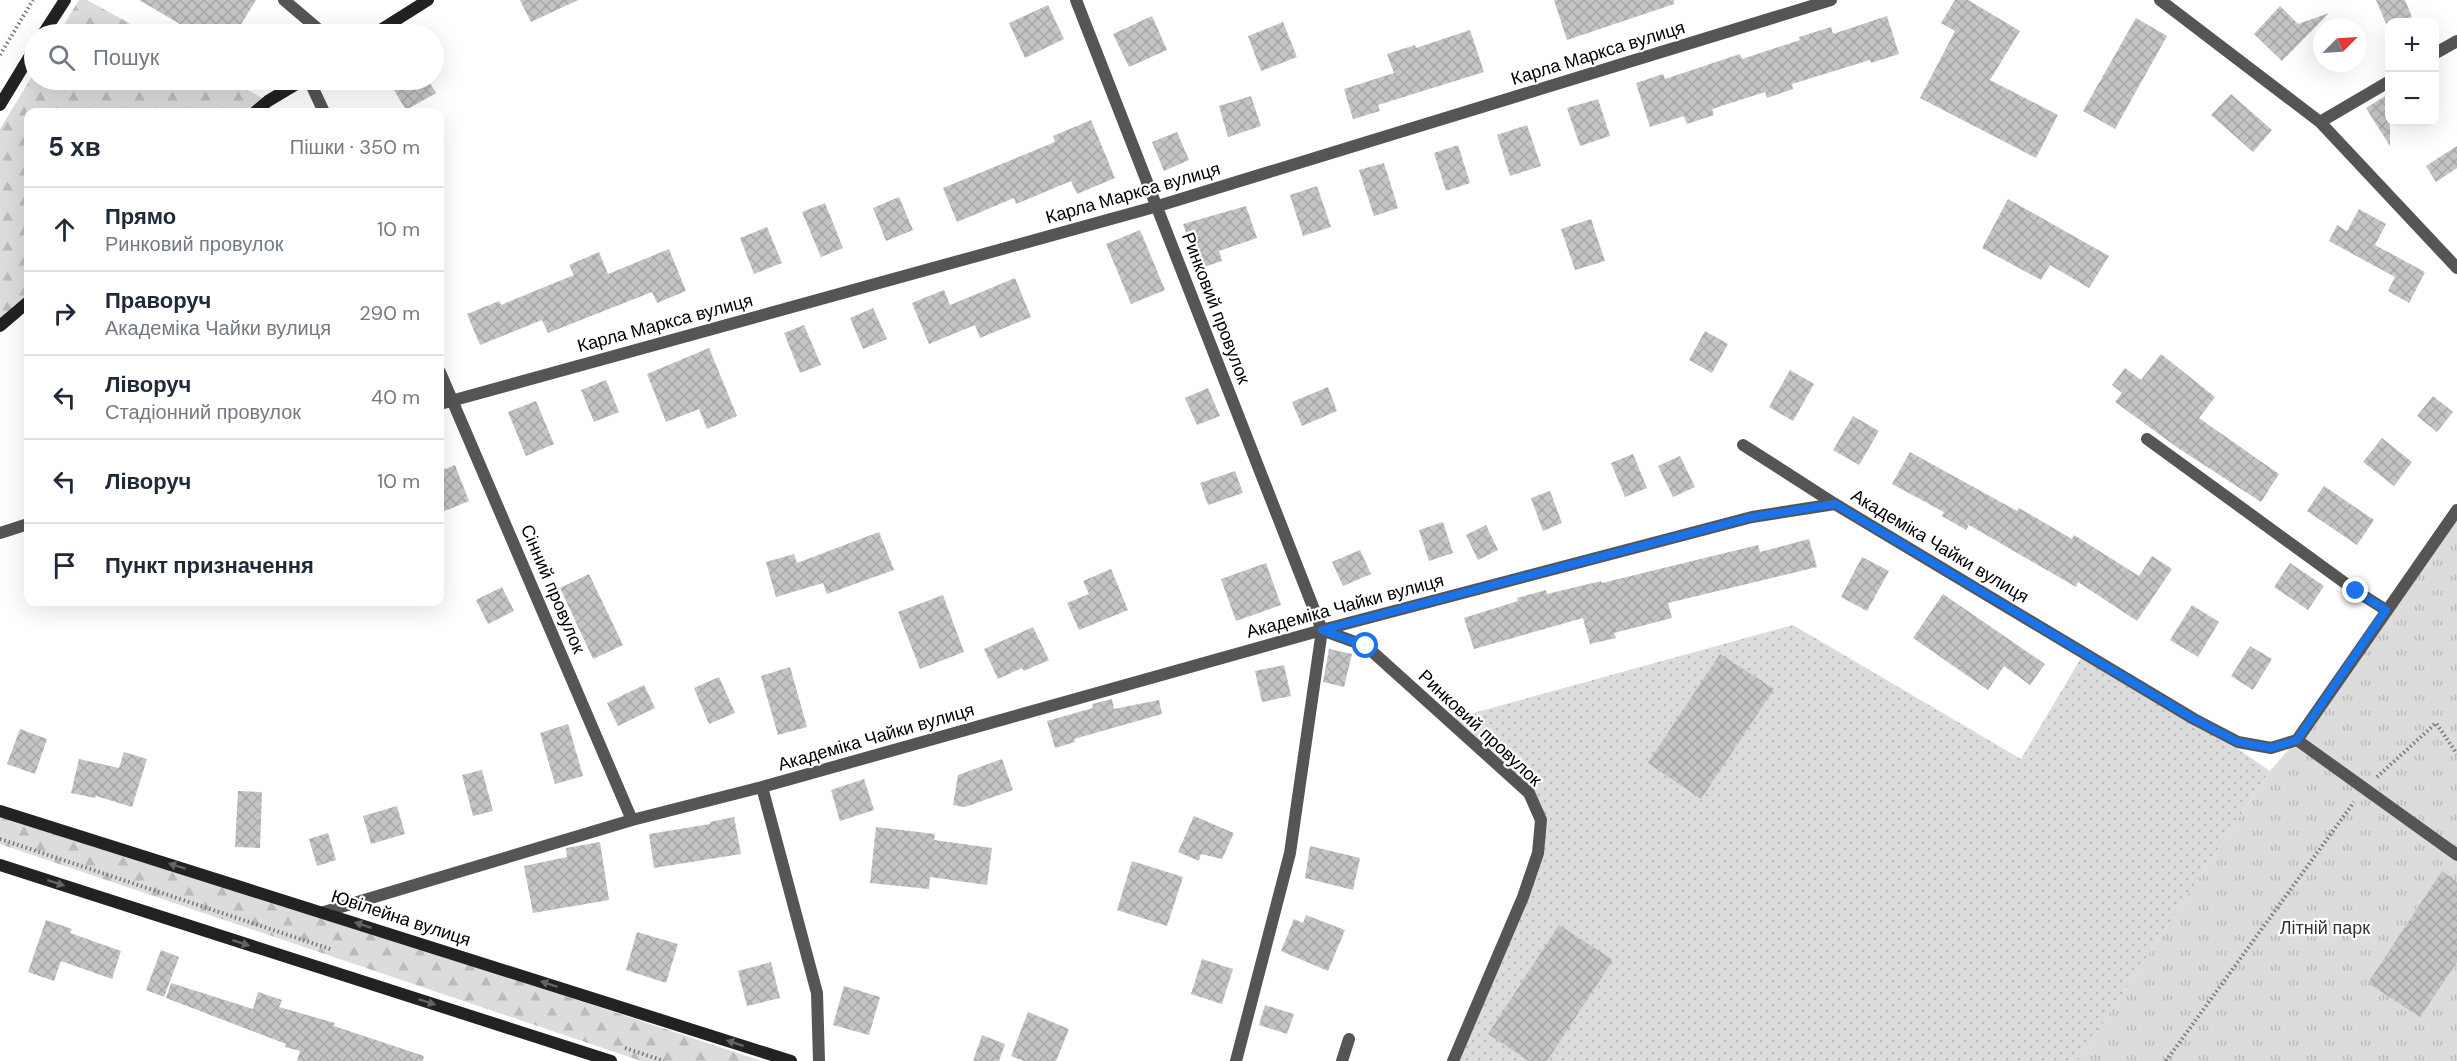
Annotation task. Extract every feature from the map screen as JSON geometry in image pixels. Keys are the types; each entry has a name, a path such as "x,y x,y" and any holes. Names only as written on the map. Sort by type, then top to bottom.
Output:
{"street":[{"path":"49,24 64,0"},
{"path":"284,0 312,24"},
{"path":"390,24 428,0"},
{"name":"Ринковий провулок","path":"1076,0 1322,630 1290,853 1236,1061"},
{"name":"Карла Маркса вулиця","path":"444,403 1158,206 1831,0"},
{"path":"2160,0 2320,122 2457,268"},
{"path":"2439,51 2457,40"},
{"path":"0,105 24,65"},
{"path":"2320,122 2385,84"},
{"path":"260,108 286,90"},
{"path":"314,90 322,108"},
{"path":"0,326 24,305"},
{"name":"Сінний провулок","path":"444,382 632,820"},
{"path":"2147,439 2356,591 2386,610"},
{"path":"1743,445 1835,504"},
{"name":"Академіка Чайки вулиця","path":"324,912 632,820 762,787 1322,630 1752,517 1835,504 2194,719 2238,742 2271,748 2297,740"},
{"path":"2457,510 2297,740 2363,790 2457,855"},
{"path":"0,533 24,525"},
{"name":"Ринковий провулок","path":"1322,630 1366,646 1529,793 1541,820 1538,853 1523,897 1454,1061"},
{"path":"762,787 817,993 819,1061"},
{"name":"Ювілейна вулиця","path":"0,811 790,1061"},
{"path":"0,865 611,1061"},
{"path":"1342,1061 1349,1038"}],"path":[{"path":"0,56 33,0"},
{"path":"2166,1061 2363,790 2436,723 2457,754"}],"green space":[{"path":"79,0 87,0 131,24 64,24"},
{"path":"24,89 248,90 268,101 260,108 24,108 24,305 0,326 0,129"},
{"name":"Літній парк","path":"2457,512 2457,1061 2078,1061 2270,771 2297,740"},
{"path":"1793,625 2021,759 2084,653 2194,719 2270,771 2078,1061 1454,1061 1523,897 1541,820 1529,793 1448,720"},
{"path":"0,809 762,1061 641,1061 0,844"}],"building":[{"path":"139,0 256,0 241,24 180,24"},
{"path":"520,0 578,0 531,22"},
{"path":"1554,0 1674,0 1674,4 1567,40"},
{"path":"1955,0 1968,0 2020,31 1990,80 2058,115 2036,158 1920,98 1955,31 1941,23"},
{"path":"2376,0 2405,0 2412,17 2385,18 2385,21"},
{"path":"1048,5 1064,39 1025,58 1009,23"},
{"path":"2280,6 2298,24 2313,19 2313,29 2282,61 2254,34"},
{"path":"2329,13 2324,18 2315,18"},
{"path":"1152,16 1167,50 1129,67 1113,34"},
{"path":"1887,16 1899,54 1871,63 1870,60 1792,84 1793,89 1767,98 1765,92 1712,109 1714,115 1687,124 1684,116 1650,127 1636,83 1663,74 1665,79 1740,54 1742,59 1831,27 1833,34"},
{"path":"2136,18 2167,36 2115,129 2083,111"},
{"path":"1283,22 1297,57 1261,71 1248,36"},
{"path":"1470,30 1484,72 1378,105 1380,111 1353,119 1344,89 1394,73 1387,54 1415,45 1416,48"},
{"path":"394,90 434,90 436,93 410,108 405,108"},
{"path":"2231,94 2272,130 2253,152 2211,115"},
{"path":"1251,96 1261,126 1228,137 1219,106"},
{"path":"2385,96 2385,126 2390,126 2390,146 2366,108"},
{"path":"1598,99 1610,136 1580,146 1567,108"},
{"path":"1091,120 1115,178 1077,194 1071,181 1016,204 1014,198 957,222 943,188 1055,142 1053,136"},
{"path":"1527,125 1541,166 1510,176 1497,135"},
{"path":"1177,132 1189,160 1164,171 1152,142"},
{"path":"1458,145 1470,183 1446,191 1434,153"},
{"path":"2457,146 2457,168 2436,182 2426,166"},
{"path":"1384,163 1398,208 1374,216 1359,170"},
{"path":"1317,186 1331,227 1303,236 1290,195"},
{"path":"899,197 913,230 886,241 873,208"},
{"path":"2008,199 2109,256 2089,288 2050,265 2041,280 1982,248"},
{"path":"825,203 843,248 821,257 802,212"},
{"path":"1246,206 1257,238 1219,251 1222,261 1198,269 1183,224"},
{"path":"2359,209 2386,224 2375,245 2425,272 2409,303 2388,291 2395,277 2329,241 2337,225 2347,231"},
{"path":"1591,219 1605,261 1575,270 1561,229"},
{"path":"767,227 782,263 754,274 740,238"},
{"path":"1140,230 1165,290 1131,304 1106,244"},
{"path":"669,249 686,291 657,303 652,292 548,333 542,320 480,345 467,314 499,301 501,305 574,275 569,265 599,252 608,274"},
{"path":"1015,278 1031,317 980,338 975,325 929,344 912,303 944,290 950,305"},
{"path":"873,308 887,339 863,349 850,318"},
{"path":"804,325 821,365 800,373 784,333"},
{"path":"1705,331 1728,344 1712,373 1689,360"},
{"path":"709,348 737,416 707,429 699,409 666,422 647,374"},
{"path":"2161,354 2215,397 2199,418 2279,474 2261,502 2178,448 2115,402 2122,393 2112,385 2125,368 2141,380"},
{"path":"1790,370 1814,384 1793,421 1769,407"},
{"path":"606,380 619,412 594,422 581,390"},
{"path":"1328,387 1337,411 1302,426 1292,402"},
{"path":"1208,388 1220,416 1197,425 1185,398"},
{"path":"2433,396 2453,412 2437,432 2417,416"},
{"path":"536,401 554,444 526,456 508,412"},
{"path":"1853,416 1879,431 1859,465 1833,450"},
{"path":"2382,438 2412,462 2394,486 2363,462"},
{"path":"1910,452 2017,511 2019,508 2072,539 2074,535 2139,576 2152,556 2172,569 2137,621 2078,582 2076,587 1969,525 1966,530 1942,516 1944,512 1892,484"},
{"path":"1633,454 1647,488 1625,497 1611,463"},
{"path":"1680,456 1695,487 1673,497 1658,466"},
{"path":"455,465 469,501 444,511 444,469"},
{"path":"1235,471 1243,493 1208,505 1200,483"},
{"path":"2324,486 2374,520 2357,545 2307,511"},
{"path":"1550,491 1562,523 1543,531 1531,498"},
{"path":"1443,522 1453,553 1429,561 1419,530"},
{"path":"1486,525 1498,550 1478,560 1466,535"},
{"path":"879,532 894,570 827,594 823,583 776,597 766,562 794,554 797,563"},
{"path":"1809,539 1817,567 1668,603 1672,618 1614,633 1616,638 1590,644 1583,618 1474,649 1464,618 1518,601 1517,598 1546,590 1547,594 1758,545 1760,552"},
{"path":"1360,550 1371,574 1343,586 1332,562"},
{"path":"1862,557 1889,571 1867,611 1841,597"},
{"path":"1266,563 1281,605 1236,621 1221,579"},
{"path":"2290,563 2324,586 2308,610 2274,587"},
{"path":"1111,569 1128,610 1079,630 1067,603 1089,594 1083,581"},
{"path":"589,574 623,645 593,659 560,588"},
{"path":"502,587 514,611 488,624 476,600"},
{"path":"1943,594 2045,664 2030,685 2004,666 1988,690 1913,638"},
{"path":"943,595 964,652 920,669 898,612"},
{"path":"2192,605 2219,622 2198,657 2170,640"},
{"path":"1033,627 1049,660 1024,671 1022,668 998,679 984,649"},
{"path":"2250,646 2272,659 2253,690 2231,676"},
{"path":"1329,649 1352,654 1344,687 1323,682"},
{"path":"1720,654 1774,689 1701,799 1648,763"},
{"path":"1284,665 1291,696 1262,702 1255,671"},
{"path":"790,667 807,727 778,735 761,676"},
{"path":"719,677 735,713 709,724 694,688"},
{"path":"644,685 655,708 618,726 607,703"},
{"path":"1112,699 1114,709 1159,700 1162,714 1074,739 1075,742 1055,748 1047,721 1093,708 1092,704"},
{"path":"568,724 583,776 555,784 540,733"},
{"path":"20,729 47,739 35,774 7,764"},
{"path":"124,752 147,759 132,807 96,796 95,798 71,793 79,759 119,768"},
{"path":"1002,759 1013,790 965,807 953,805 958,775"},
{"path":"482,770 493,811 473,816 462,775"},
{"path":"864,779 874,810 840,821 831,790"},
{"path":"238,791 262,792 260,848 235,847"},
{"path":"397,806 405,834 371,844 363,816"},
{"path":"1194,816 1234,833 1222,859 1201,854 1199,861 1178,852"},
{"path":"734,817 741,854 654,868 649,834 710,824 710,822"},
{"path":"876,827 935,834 934,840 992,848 987,885 930,877 929,889 870,883"},
{"path":"328,833 336,860 317,866 309,839"},
{"path":"600,842 609,900 533,913 524,866 567,857 566,848"},
{"path":"1310,846 1360,858 1353,890 1305,878"},
{"path":"1132,861 1183,877 1167,926 1117,910"},
{"path":"2442,871 2457,882 2457,962 2420,1017 2368,983"},
{"path":"1306,915 1345,930 1328,971 1281,951 1294,919 1303,923"},
{"path":"46,920 72,929 70,933 121,951 112,979 61,961 54,981 28,972"},
{"path":"1559,925 1613,960 1547,1061 1529,1061 1488,1034"},
{"path":"637,932 678,944 666,983 626,970"},
{"path":"161,950 179,957 164,997 146,990"},
{"path":"1202,959 1233,969 1222,1004 1191,994"},
{"path":"771,962 780,998 747,1006 738,971"},
{"path":"171,983 253,1009 258,992 282,1000 279,1007 335,1023 334,1026 424,1056 423,1061 297,1061 300,1051 285,1047 286,1044 166,998"},
{"path":"844,986 880,997 869,1035 833,1025"},
{"path":"1265,1005 1294,1014 1287,1034 1259,1025"},
{"path":"1028,1012 1069,1029 1056,1061 1024,1061 1011,1056"},
{"path":"982,1035 1005,1044 999,1061 973,1061"}],"route":[{"path":"1366,646 1322,630 1752,517 1835,504 2194,719 2238,742 2271,748 2297,740 2386,610 2356,591"}]}
